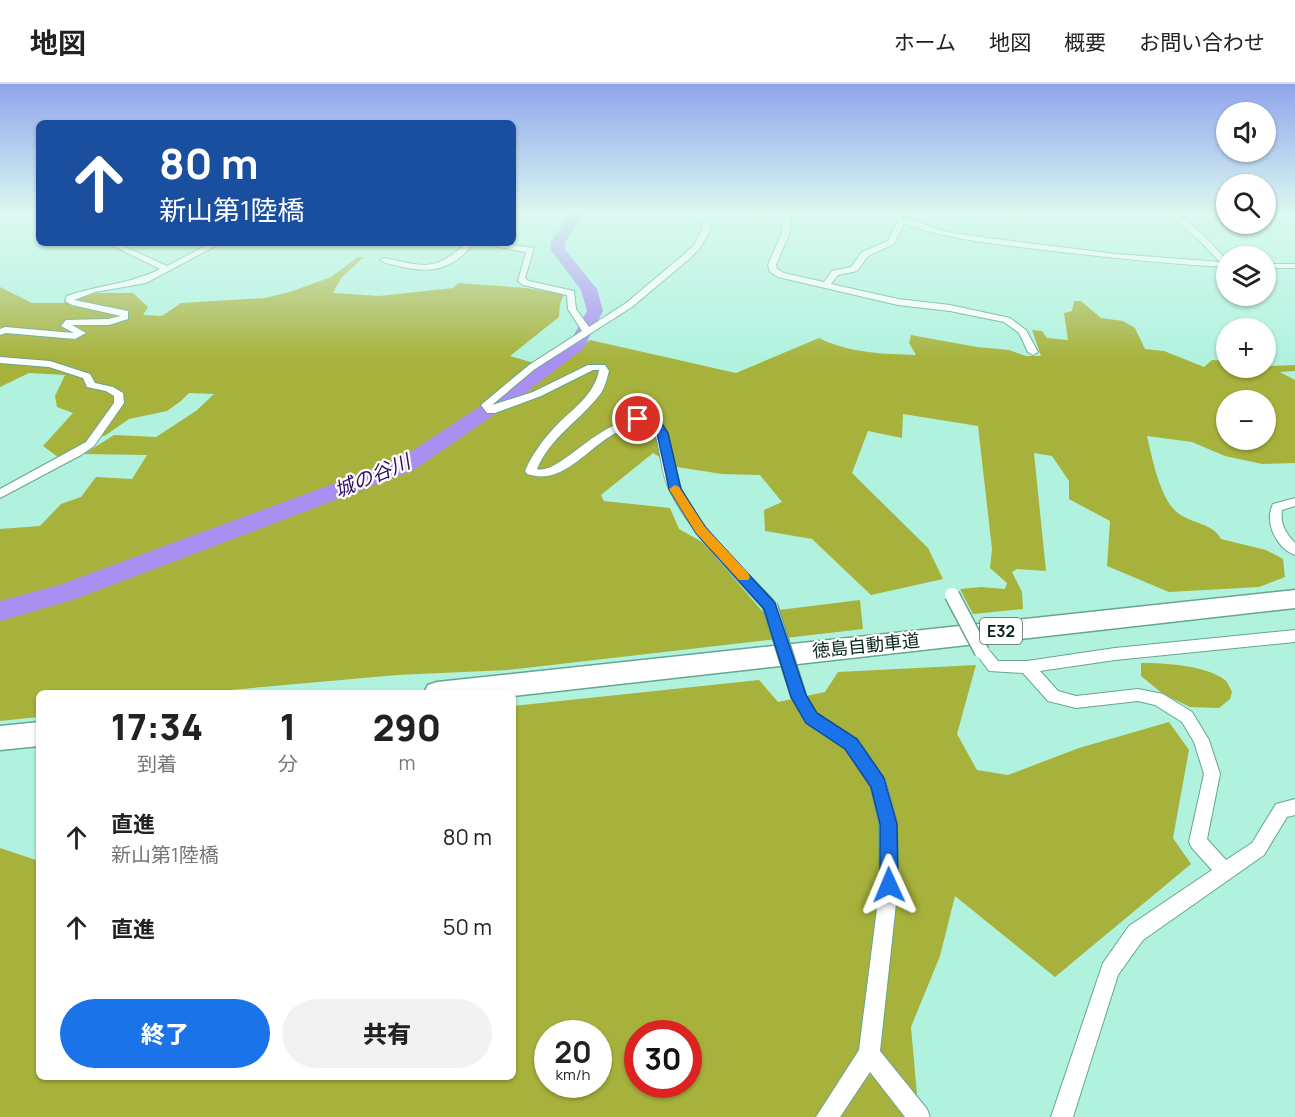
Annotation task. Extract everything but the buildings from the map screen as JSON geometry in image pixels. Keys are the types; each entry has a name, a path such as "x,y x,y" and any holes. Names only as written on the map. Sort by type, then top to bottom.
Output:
{"highway":[{"name":"徳島自動車道","path":"465,690 1295,598"},
{"path":"5,738 36,734"}],"street":[{"path":"152,262 167,269"},
{"path":"0,332 5,330 75,336 81,333 66,326 69,322 116,321 125,317 125,313 75,303 69,301 70,298 93,290 143,281 180,262"},
{"path":"396,262 429,268 439,267 448,262"},
{"path":"527,262 522,279 526,283 571,293 572,309 587,331"},
{"path":"681,262 629,306 532,367 486,405 491,411 537,394 591,368 602,367 604,371 597,391 556,432 536,458 531,471 543,475 560,469 602,435 617,427 638,419 655,421 663,433 670,475 675,489 701,530 770,606 799,697 812,718 851,744 879,784 888,824 889,885 869,1054 827,1117"},
{"path":"773,262 773,270 790,279 898,302 969,311 1007,321 1023,332 1033,352"},
{"path":"825,286 835,273 854,269 859,262"},
{"path":"1176,262 1216,264"},
{"path":"1276,266 1295,266"},
{"path":"0,360 50,364 87,376 91,385 109,389 119,395 120,403 90,444 0,494"},
{"path":"1295,502 1276,507 1273,520 1279,535 1295,550"},
{"path":"952,595 982,652 994,667 1027,667 1115,654 1295,636"},
{"path":"1027,667 1053,696 1076,702 1138,695 1158,699 1186,717 1201,740 1212,774 1198,842 1224,871"},
{"path":"1062,1117 1110,970 1136,933 1258,849 1282,810 1295,807"},
{"path":"869,1054 919,1117"}],"green space":[{"path":"351,262 358,262 341,278 333,293 379,296 453,288 458,283 526,288 564,294 559,317 510,356 551,368 590,340 736,373 819,338 854,350 916,355 909,343 911,335 977,347 1009,350 1026,356 1041,356 1032,330 1042,331 1047,338 1068,340 1064,313 1072,311 1074,301 1081,301 1101,318 1123,321 1135,328 1145,349 1164,351 1204,367 1212,360 1216,360 1216,378 1276,378 1276,366 1295,365 1295,371 1280,372 1295,380 1295,463 1262,464 1225,456 1192,442 1147,436 1158,478 1172,507 1184,517 1213,530 1221,539 1266,550 1283,559 1285,577 1259,587 1169,592 1107,566 1110,521 1069,499 1069,481 1052,456 1034,453 1046,571 1017,569 1012,572 1022,592 1023,609 973,614 960,589 981,587 1005,589 1007,583 990,568 992,549 978,426 903,414 902,438 868,431 852,473 928,548 943,579 871,595 812,539 765,531 764,510 782,502 760,475 722,474 677,467 653,453 601,495 604,501 670,508 679,529 702,542 763,612 860,600 863,629 508,670 397,675 230,690 36,690 36,717 0,721 0,529 40,526 61,504 81,497 96,477 132,479 147,455 84,454 114,435 156,437 196,411 214,394 189,393 167,411 129,419 106,435 84,443 58,457 43,446 73,413 57,407 55,396 65,375 29,373 0,387 0,287 32,303 62,303 97,293 133,293 148,307 143,315 162,316 181,303 265,298 290,292 331,277"},
{"path":"1141,663 1184,666 1217,675 1228,684 1232,692 1230,699 1219,708 1190,707 1163,694 1141,676"},
{"path":"976,665 957,734 977,770 1008,775 1079,748 1169,722 1189,750 1173,838 1191,864 1055,977 955,896 940,956 911,1027 919,1117 0,1117 0,848 36,860 36,1080 516,1080 516,706 759,680 778,702 825,692 838,672"}],"waterway":[{"name":"城の谷川","path":"0,611 64,593 406,465 509,396 577,345 595,311 589,289 568,262"}],"slow traffic":[{"path":"675,489 701,530 744,577"}],"route":[{"path":"638,419 655,421 663,433 670,475 675,489 701,530 770,606 799,697 812,718 851,744 879,784 888,824 889,885"}]}
